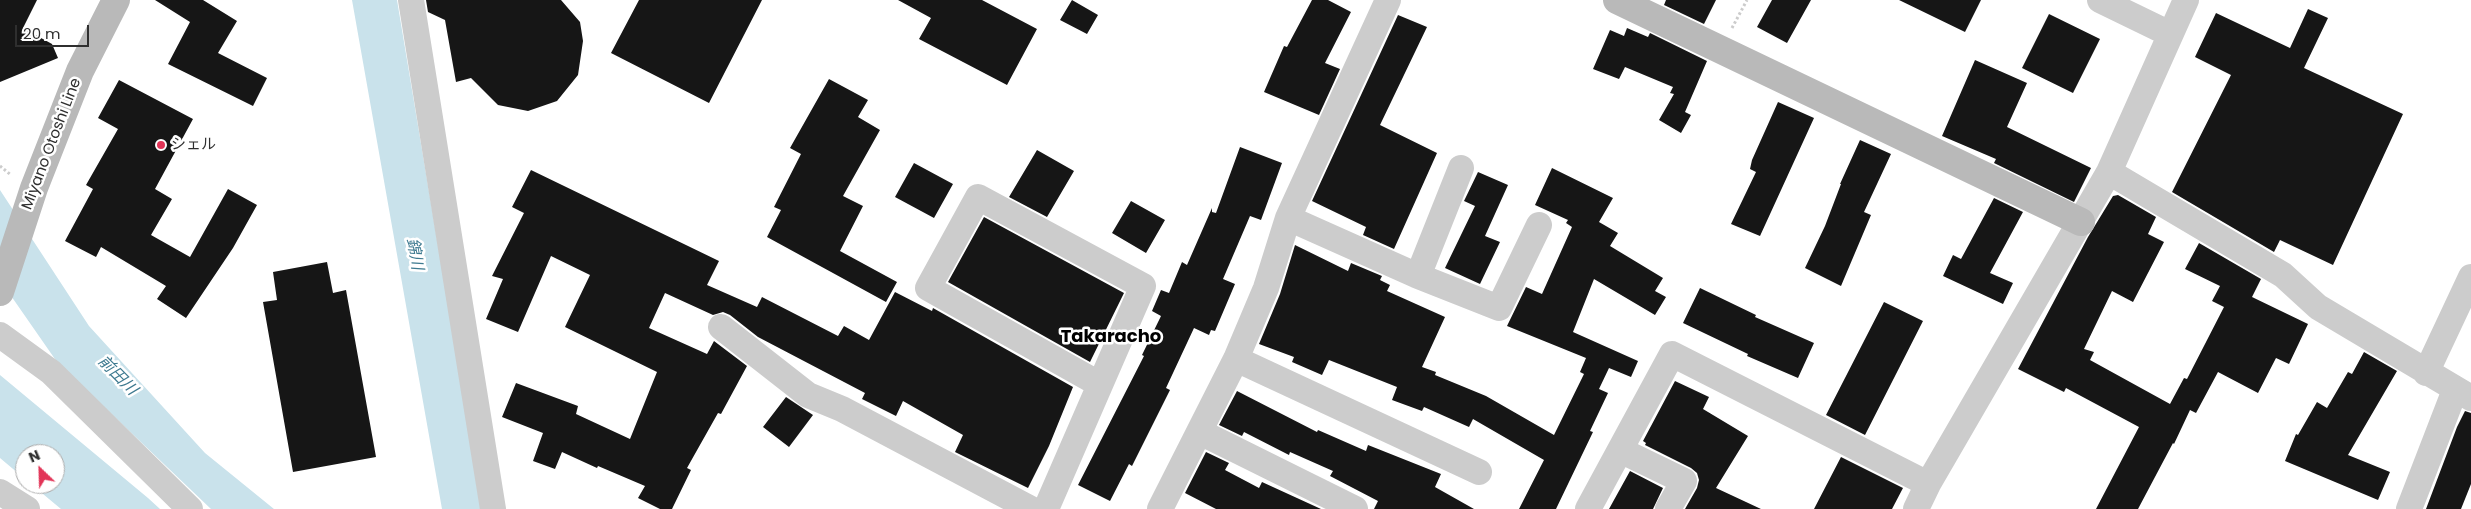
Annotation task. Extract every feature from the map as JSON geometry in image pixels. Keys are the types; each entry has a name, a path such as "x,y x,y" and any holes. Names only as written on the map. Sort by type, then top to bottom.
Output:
{"street":[{"name":"Miyano Otoshi Line","path":"0,292 26,214 80,71 116,0"},
{"path":"411,0 493,509"},
{"path":"1160,509 1236,359 1266,288 1288,218 1388,0"},
{"path":"1617,0 2081,222"},
{"path":"2100,0 2170,34"},
{"path":"1916,509 1928,484 2110,172 2186,0"},
{"path":"1418,276 1461,168"},
{"path":"2110,172 2283,274 2318,307 2463,394 2409,509"},
{"path":"1046,509 1143,286 978,197 928,288 1100,384"},
{"path":"1288,218 1418,276 1499,308 1539,225"},
{"path":"2426,373 2471,277"},
{"path":"721,327 808,395 842,410 1031,509"},
{"path":"0,335 51,372 190,509"},
{"path":"1588,509 1672,354 1928,484"},
{"path":"1236,359 1479,472"},
{"path":"1200,432 1355,509"},
{"path":"1620,450 1684,481 1668,509"},
{"path":"0,492 27,509"}],"water":[{"name":"錦川","path":"352,0 397,0 482,509 442,509"},
{"name":"前田川","path":"0,190 89,326 205,453 274,509 211,509 57,362 0,280"},
{"path":"0,375 160,509 61,509 43,494 65,494 65,444 15,444 15,471 0,458"}],"building":[{"path":"0,0 37,0 23,28 52,44 58,58 0,82"},
{"path":"155,0 203,0 237,21 218,53 267,78 253,106 168,64 190,22"},
{"path":"426,0 561,0 580,22 583,41 578,75 557,101 528,111 498,105 471,78 456,82 445,20 428,12"},
{"path":"639,0 762,0 709,103 611,53"},
{"path":"898,0 982,0 1037,29 1007,85 919,39 931,18"},
{"path":"1072,0 1098,15 1087,34 1060,20"},
{"path":"1312,0 1328,0 1351,12 1325,63 1340,69 1319,115 1264,92 1284,46 1287,47"},
{"path":"1666,0 1716,0 1704,24 1664,5"},
{"path":"1772,0 1811,0 1787,43 1757,27"},
{"path":"1899,0 1981,0 1965,32"},
{"path":"2308,9 2328,18 2304,68 2403,114 2333,265 2280,240 2274,252 2172,192 2231,75 2195,57 2216,13 2290,48"},
{"path":"2049,14 2100,39 2073,93 2022,68"},
{"path":"1398,15 1427,27 1380,125 1437,153 1394,249 1363,235 1366,227 1312,201"},
{"path":"1627,28 1648,37 1650,33 1707,61 1685,112 1691,115 1681,133 1659,120 1674,94 1670,93 1673,87 1625,67 1619,79 1593,69 1610,30 1624,36"},
{"path":"1975,60 2027,83 2007,127 2091,168 2074,202 1994,163 1996,159 1942,136"},
{"path":"829,79 868,100 858,117 880,130 843,196 863,206 840,251 897,282 886,302 767,237 781,210 774,207 801,154 790,148"},
{"path":"119,80 193,119 155,189 172,199 151,235 190,257 228,189 257,205 233,248 186,318 157,299 166,286 101,247 96,257 65,241 93,189 86,185 118,129 98,118"},
{"path":"1778,102 1814,118 1760,236 1731,224 1756,172 1750,169 1752,160"},
{"path":"1860,140 1891,154 1864,212 1871,215 1841,286 1805,268 1825,226 1840,184"},
{"path":"1240,147 1282,163 1261,220 1250,216 1223,279 1235,284 1215,331 1211,330 1209,335 1194,328 1166,388 1170,390 1132,466 1129,464 1110,501 1078,485 1144,356 1142,355 1161,316 1152,311 1161,290 1169,293 1182,262 1187,265 1212,208 1212,212 1216,213"},
{"path":"1037,150 1074,171 1047,217 1009,197"},
{"path":"914,163 953,184 934,218 895,197"},
{"path":"1552,168 1613,198 1599,222 1618,233 1610,246 1663,278 1655,291 1666,297 1655,315 1594,279 1573,332 1638,361 1631,377 1609,368 1599,389 1608,393 1590,431 1593,432 1556,509 1519,509 1544,460 1473,419 1469,427 1424,407 1422,411 1392,400 1397,387 1329,360 1322,375 1292,362 1294,357 1259,344 1280,294 1295,245 1348,271 1351,263 1382,276 1380,280 1390,285 1387,291 1445,317 1422,367 1436,372 1435,375 1486,396 1554,435 1584,374 1580,372 1586,358 1507,326 1526,287 1542,294 1572,227 1566,223 1568,220 1535,205"},
{"path":"531,170 719,261 707,285 757,307 762,297 838,336 844,326 869,340 895,292 932,311 933,308 1073,387 1049,446 1028,488 955,452 963,435 903,401 896,416 862,399 865,393 758,337 730,315 723,312 713,315 665,293 649,328 707,354 714,341 747,366 721,414 718,413 687,468 691,470 672,509 660,509 638,498 645,486 598,466 597,468 562,452 555,469 533,461 543,433 502,417 516,383 578,406 576,414 630,439 657,372 565,327 590,275 551,256 518,332 486,319 503,279 492,276 524,213 512,207"},
{"path":"1478,172 1508,185 1485,236 1500,242 1480,284 1445,268 1475,206 1464,201"},
{"path":"2118,195 2156,217 2148,234 2164,242 2133,302 2112,291 2084,349 2094,352 2090,360 2170,404 2184,378 2187,379 2224,307 2212,301 2220,286 2185,269 2199,243 2261,279 2252,297 2308,324 2289,364 2276,358 2258,393 2218,372 2196,413 2190,410 2174,444 2138,509 2096,509 2139,427 2066,388 2064,392 2018,369 2088,237 2113,196"},
{"path":"1994,198 2023,212 1990,273 2013,283 2003,304 1943,276 1953,255 1961,259"},
{"path":"1131,201 1165,220 1146,253 1112,233"},
{"path":"984,217 1124,293 1090,362 948,282"},
{"path":"327,262 333,293 346,290 376,457 293,472 263,302 277,300 273,272"},
{"path":"1700,288 1756,315 1755,317 1814,343 1798,378 1747,356 1748,354 1683,323"},
{"path":"1884,302 1923,321 1865,435 1826,415"},
{"path":"2364,352 2397,371 2348,455 2390,472 2378,500 2285,461 2296,434 2298,435 2317,402 2327,408 2348,372 2352,374"},
{"path":"1675,381 1709,397 1703,409 1748,436 1716,488 1761,509 1685,509 1697,488 1699,480 1697,473 1691,468 1645,445 1646,443 1643,441"},
{"path":"1237,391 1317,432 1318,430 1366,451 1368,445 1441,474 1435,487 1474,509 1374,509 1378,501 1330,476 1333,471 1290,452 1289,455 1244,432 1242,436 1219,425"},
{"path":"786,397 813,415 789,447 763,427"},
{"path":"2465,411 2471,413 2471,484 2461,509 2426,509 2457,427"},
{"path":"1206,452 1229,463 1225,470 1259,488 1262,482 1321,509 1216,509 1185,493"},
{"path":"1841,457 1903,488 1892,509 1814,509"},
{"path":"1630,471 1663,488 1653,509 1609,509"}],"place":[{"name":"シェル","path":"161,145"}],"district":[{"name":"Takaracho","path":"1111,337"}]}
